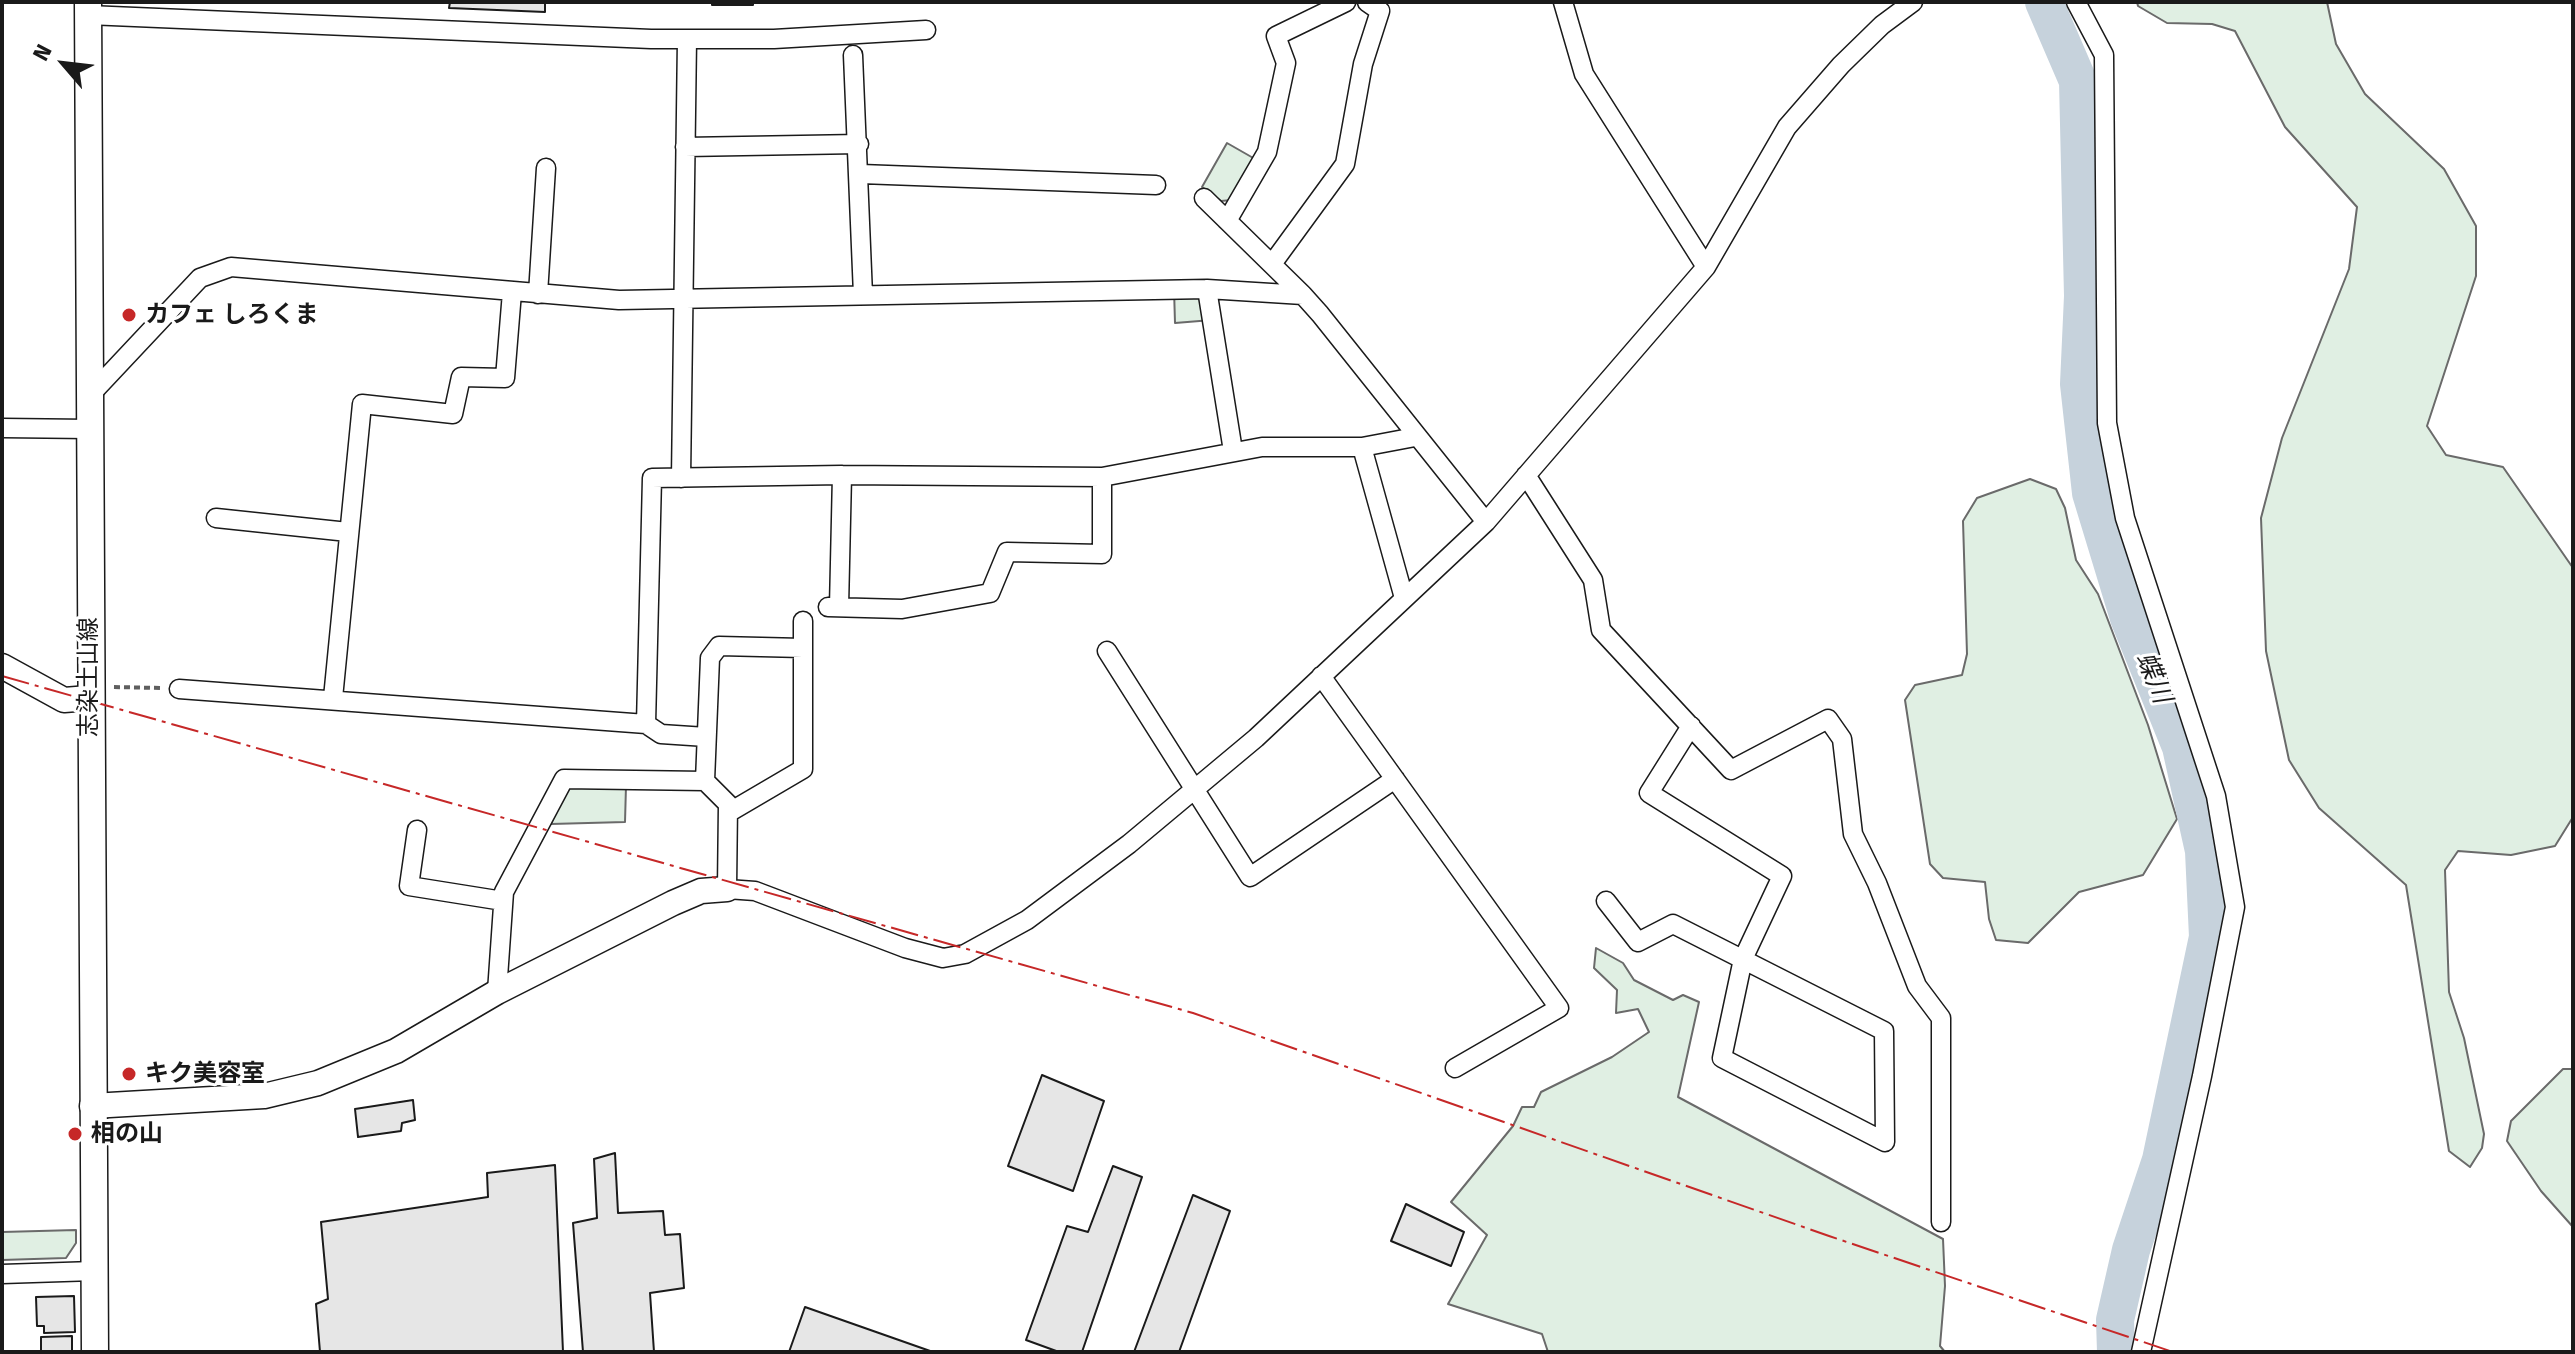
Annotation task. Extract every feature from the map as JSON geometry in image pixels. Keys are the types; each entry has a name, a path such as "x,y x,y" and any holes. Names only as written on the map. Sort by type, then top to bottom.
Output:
{"main road":[{"name":"志染土山線","path":"88,9 91,394 89,698 95,1352"}],"street":[{"path":"1227,221 1267,152 1286,63 1276,36 1346,2"},
{"path":"1272,264 1345,164 1363,64 1380,11 1367,2"},
{"path":"1563,2 1584,74 1706,267"},
{"path":"92,1106 264,1096 318,1083 396,1051 497,992 701,891 755,891 905,948 943,958 965,954 1027,920 1129,844 1196,788 1486,522 1706,267 1787,127 1841,65 1882,25 1913,2"},
{"path":"2076,2 2104,55 2107,423 2125,518 2216,796 2235,907 2202,1076 2141,1352"},
{"path":"88,9 687,39 774,39 926,30"},
{"path":"681,478 687,39"},
{"path":"853,55 861,174 863,295"},
{"path":"685,147 859,144"},
{"path":"538,294 546,168"},
{"path":"861,174 1156,185"},
{"path":"1204,198 1303,295 1486,522"},
{"path":"91,394 200,278 231,267 619,300 1207,289 1303,295"},
{"path":"1207,289 1233,451"},
{"path":"333,698 362,404 453,414 461,377 505,378 512,292"},
{"path":"2,428 90,429"},
{"path":"646,724 652,478 842,475 1102,477 1262,447 1362,447 1415,437"},
{"path":"1362,447 1404,598"},
{"path":"842,475 834,607 902,609 990,593 1007,552 1102,554 1102,477"},
{"path":"1526,475 1593,580 1601,630 1731,770 1828,719 1842,739 1853,834 1877,883 1917,986 1941,1018 1941,1222"},
{"path":"216,518 348,532"},
{"path":"728,813 803,769 803,621"},
{"path":"705,781 710,658 719,646 803,648"},
{"path":"1107,651 1250,877 1395,779"},
{"path":"2,666 64,700 89,698"},
{"path":"1321,676 1559,1008 1455,1068"},
{"path":"179,689 333,698 646,724 661,734 706,737"},
{"path":"1606,901 1638,942 1673,924 1743,959 1884,1031 1885,1142 1722,1058 1743,959 1782,876 1649,793 1691,726"},
{"path":"497,992 503,901 564,779 705,781 728,804 727,889"},
{"path":"417,830 409,886 503,901"},
{"path":"2,1274 94,1271"}],"path":[{"path":"89,698 118,686 179,689"}],"green space":[{"path":"2137,2 2327,2 2336,44 2365,94 2444,169 2476,226 2476,276 2427,426 2446,455 2503,467 2573,568 2573,817 2555,846 2511,855 2458,851 2445,870 2449,992 2464,1038 2484,1134 2482,1148 2470,1167 2449,1151 2406,885 2319,808 2289,760 2266,651 2261,518 2282,438 2349,269 2357,207 2285,127 2235,31 2212,24 2167,23 2138,6"},
{"path":"1227,143 1255,159 1232,200 1221,201 1202,187"},
{"path":"1174,289 1207,289 1212,320 1175,323"},
{"path":"2030,479 2056,489 2065,508 2076,560 2098,594 2148,725 2177,819 2143,875 2079,892 2028,943 1996,940 1989,919 1985,882 1943,878 1930,864 1905,700 1915,685 1962,675 1967,654 1963,521 1977,498"},
{"path":"570,786 626,786 625,822 551,824 563,793"},
{"path":"1596,948 1623,963 1634,980 1673,1000 1683,995 1699,1002 1678,1097 1943,1239 1945,1286 1940,1346 1945,1352 1548,1352 1542,1334 1448,1304 1487,1235 1451,1202 1513,1126 1522,1107 1534,1107 1541,1092 1612,1057 1649,1032 1638,1009 1616,1013 1617,990 1594,968"},
{"path":"2563,1069 2573,1069 2573,1227 2541,1191 2507,1141 2511,1121"},
{"path":"76,1230 76,1243 66,1258 2,1260 2,1232"}],"building":[{"path":"450,2 545,2 545,12 449,8"},
{"path":"712,2 753,2 753,5 712,5"},
{"path":"1042,1075 1104,1101 1073,1191 1008,1166"},
{"path":"413,1100 415,1120 402,1123 401,1131 358,1137 355,1109"},
{"path":"615,1153 618,1213 663,1211 665,1235 680,1234 684,1288 650,1293 654,1352 583,1352 573,1223 597,1218 594,1159"},
{"path":"555,1165 563,1352 320,1352 316,1304 328,1299 321,1222 488,1197 487,1173"},
{"path":"1113,1166 1142,1177 1082,1352 1059,1352 1026,1340 1067,1226 1088,1232"},
{"path":"1193,1195 1230,1211 1179,1352 1134,1352"},
{"path":"1406,1204 1464,1232 1451,1266 1391,1241"},
{"path":"74,1296 75,1332 44,1333 44,1326 37,1326 36,1297"},
{"path":"805,1307 933,1352 789,1352"},
{"path":"72,1336 72,1352 41,1352 41,1337"}],"waterway":[{"name":"蝶川","path":"2044,2 2078,81 2083,296 2079,384 2091,493 2129,618 2181,747 2204,851 2208,937 2161,1160 2131,1250 2115,1320 2116,1352"}],"power":[{"path":"2,676 1193,1013 1829,1236 2173,1352"}],"place":[{"name":"カフェ しろくま","path":"129,315"},
{"name":"キク美容室","path":"129,1074"},
{"name":"相の山","path":"75,1134"}]}
